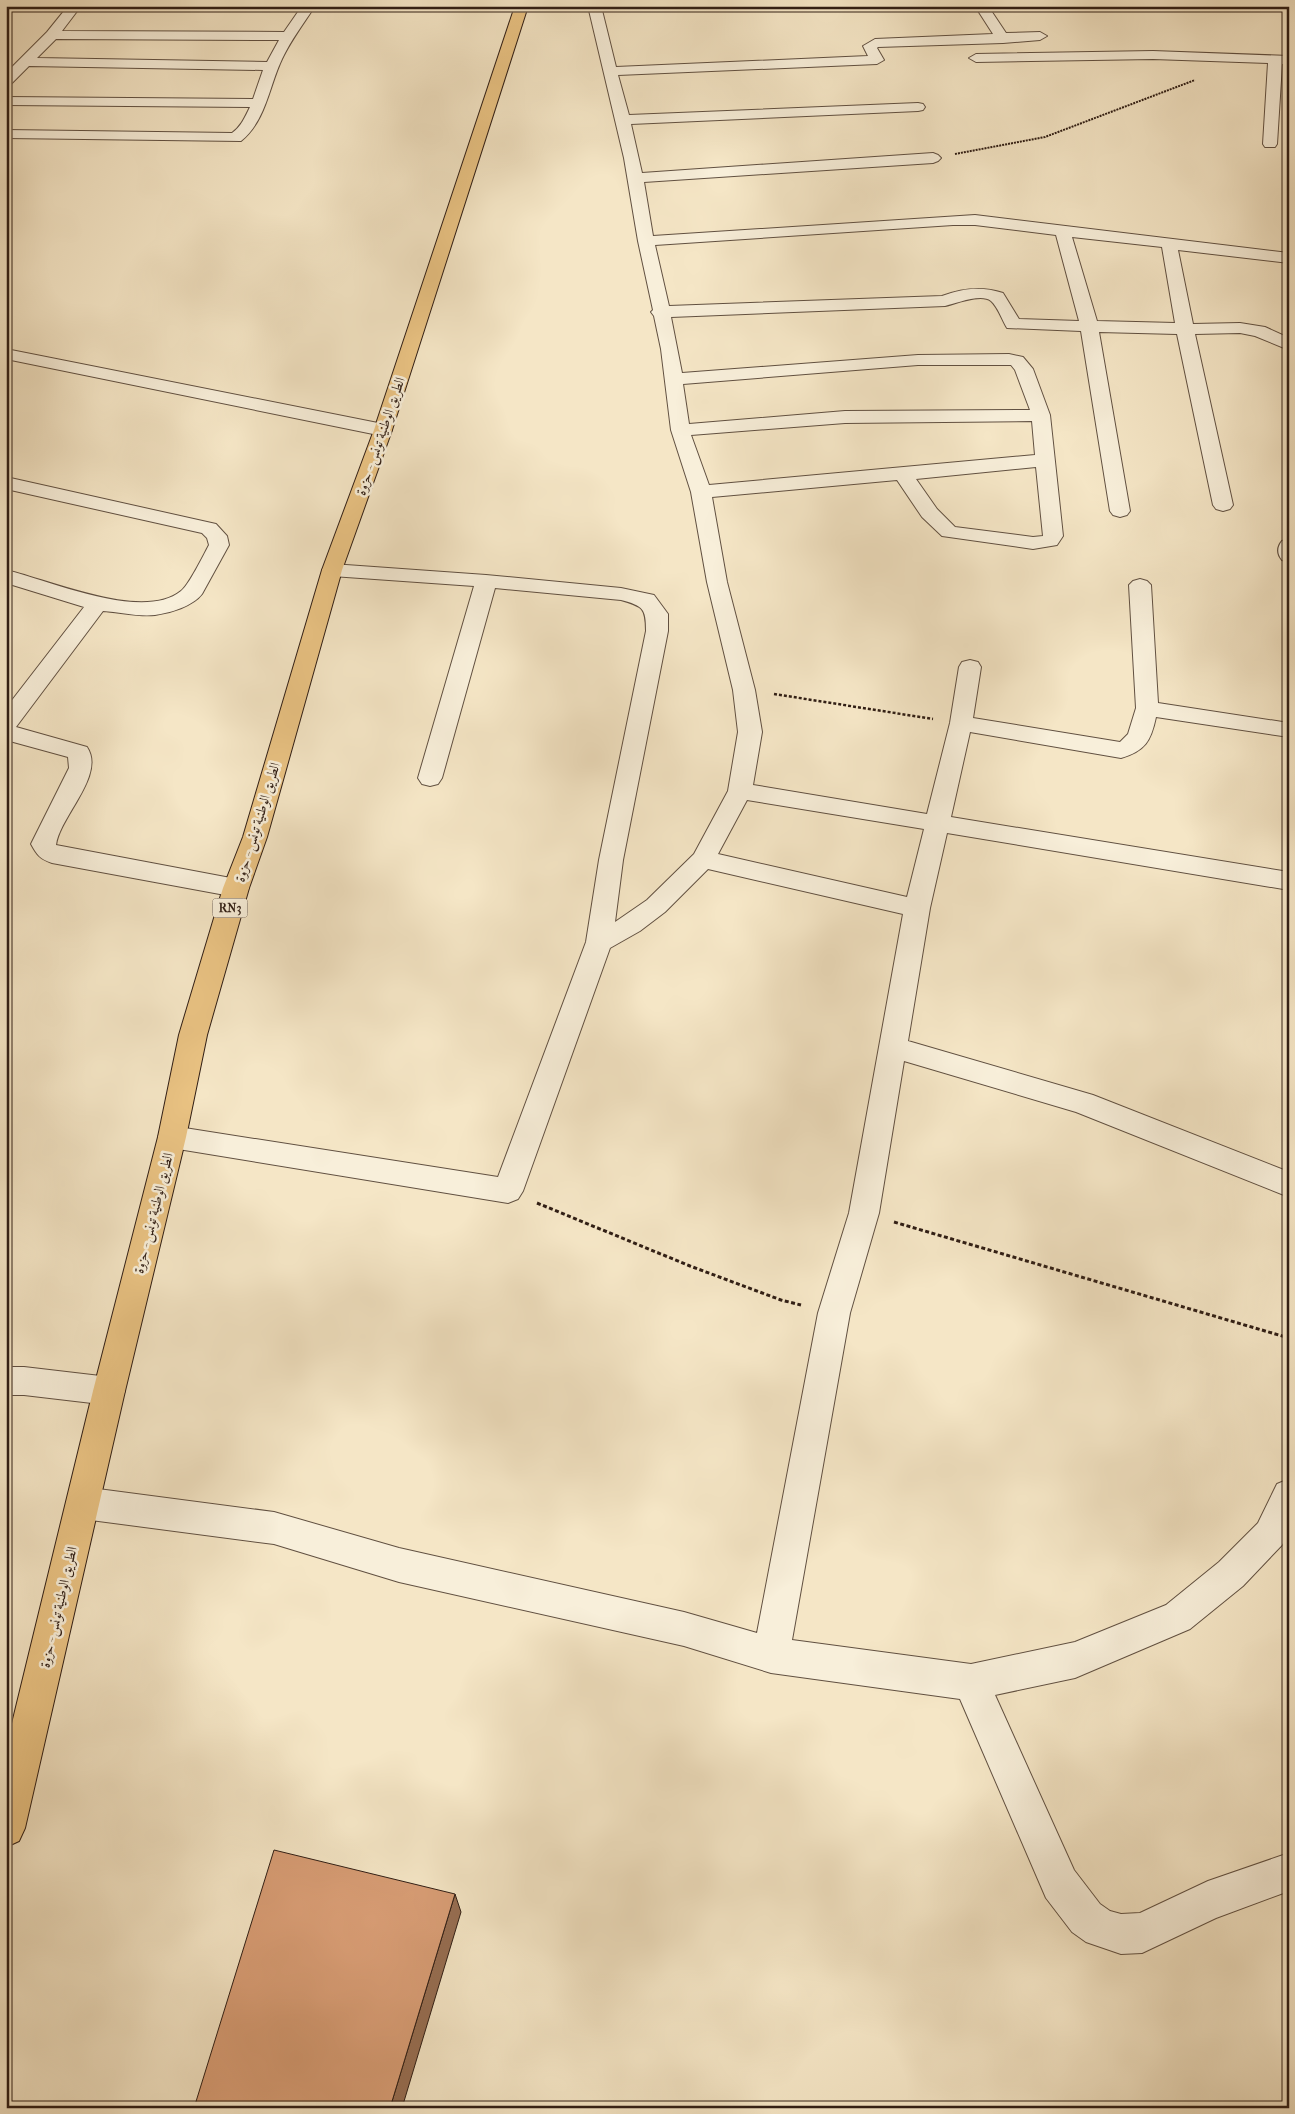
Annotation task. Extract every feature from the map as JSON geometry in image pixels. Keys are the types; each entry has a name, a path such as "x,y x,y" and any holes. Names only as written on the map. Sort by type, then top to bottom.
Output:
{"main road":[{"name":"الطريق الوطنية تونس - حزوة","path":"6,1828 109,1390 172,1137 193,1035 236,888 255,837 295,691 332,570 383,430 522,6"}],"street":[{"path":"14,72 52,34 75,6"},
{"path":"6,134 230,139 244,133 259,103 272,66 288,36 309,6"},
{"path":"453,6 486,6"},
{"path":"594,6 636,178 660,312 670,349 680,430 701,492 718,582 744,690 750,732 740,791 703,858 656,906 631,924 599,942"},
{"path":"981,6 1003,39"},
{"path":"52,34 288,36"},
{"path":"610,71 882,60 870,46 875,43 1040,36"},
{"path":"966,58 1153,55 1282,60 1270,144"},
{"path":"14,72 272,66"},
{"path":"6,101 259,103"},
{"path":"623,120 918,108"},
{"path":"636,178 933,158"},
{"path":"646,241 975,220 1289,258"},
{"path":"1063,232 1089,325 1120,511"},
{"path":"1169,243 1185,329 1223,505"},
{"path":"660,312 945,301 960,295 993,294 997,297 1013,324 1022,364 1041,415 1053,536 1050,541 992,549 957,535 943,528 903,474"},
{"path":"1013,324 1185,329 1240,328 1259,331 1289,345"},
{"path":"6,354 383,430"},
{"path":"673,379 918,360 1009,360 1022,364"},
{"path":"680,430 845,417 1041,415"},
{"path":"701,492 1046,460"},
{"path":"6,483 209,528 217,536 219,545 191,594 180,601 154,609 97,604 6,576"},
{"path":"1289,545 1289,556"},
{"path":"172,1137 508,1191 599,942 611,860 656,630 657,614 646,600 620,594 486,581 332,570"},
{"path":"430,778 486,581"},
{"path":"961,723 1102,748 1121,750 1130,748 1136,743 1147,708 1140,585"},
{"path":"6,724 97,604"},
{"path":"772,1655 834,1313 864,1214 917,908 961,723 970,667"},
{"path":"1147,708 1289,730"},
{"path":"6,732 79,752 81,768 43,844 47,851 52,854 236,888"},
{"path":"740,791 1289,881"},
{"path":"703,858 917,908"},
{"path":"893,1047 1083,1103 1289,1184"},
{"path":"6,1381 24,1381 109,1390"},
{"path":"83,1502 274,1528 399,1565 684,1629 772,1655 971,1682 1074,1660 1178,1617 1231,1574 1270,1534 1289,1495"},
{"path":"971,1682 1060,1884 1086,1918 1100,1928 1121,1934 1142,1933 1208,1901 1289,1872"}],"path":[{"path":"933,158 1045,137 1176,88 1248,58"},
{"path":"744,690 961,723"},
{"path":"508,1191 690,1266 780,1300 834,1313"},
{"path":"864,1214 1289,1338"}],"building":[{"path":"274,1850 455,1894 390,2108 194,2108"}]}
